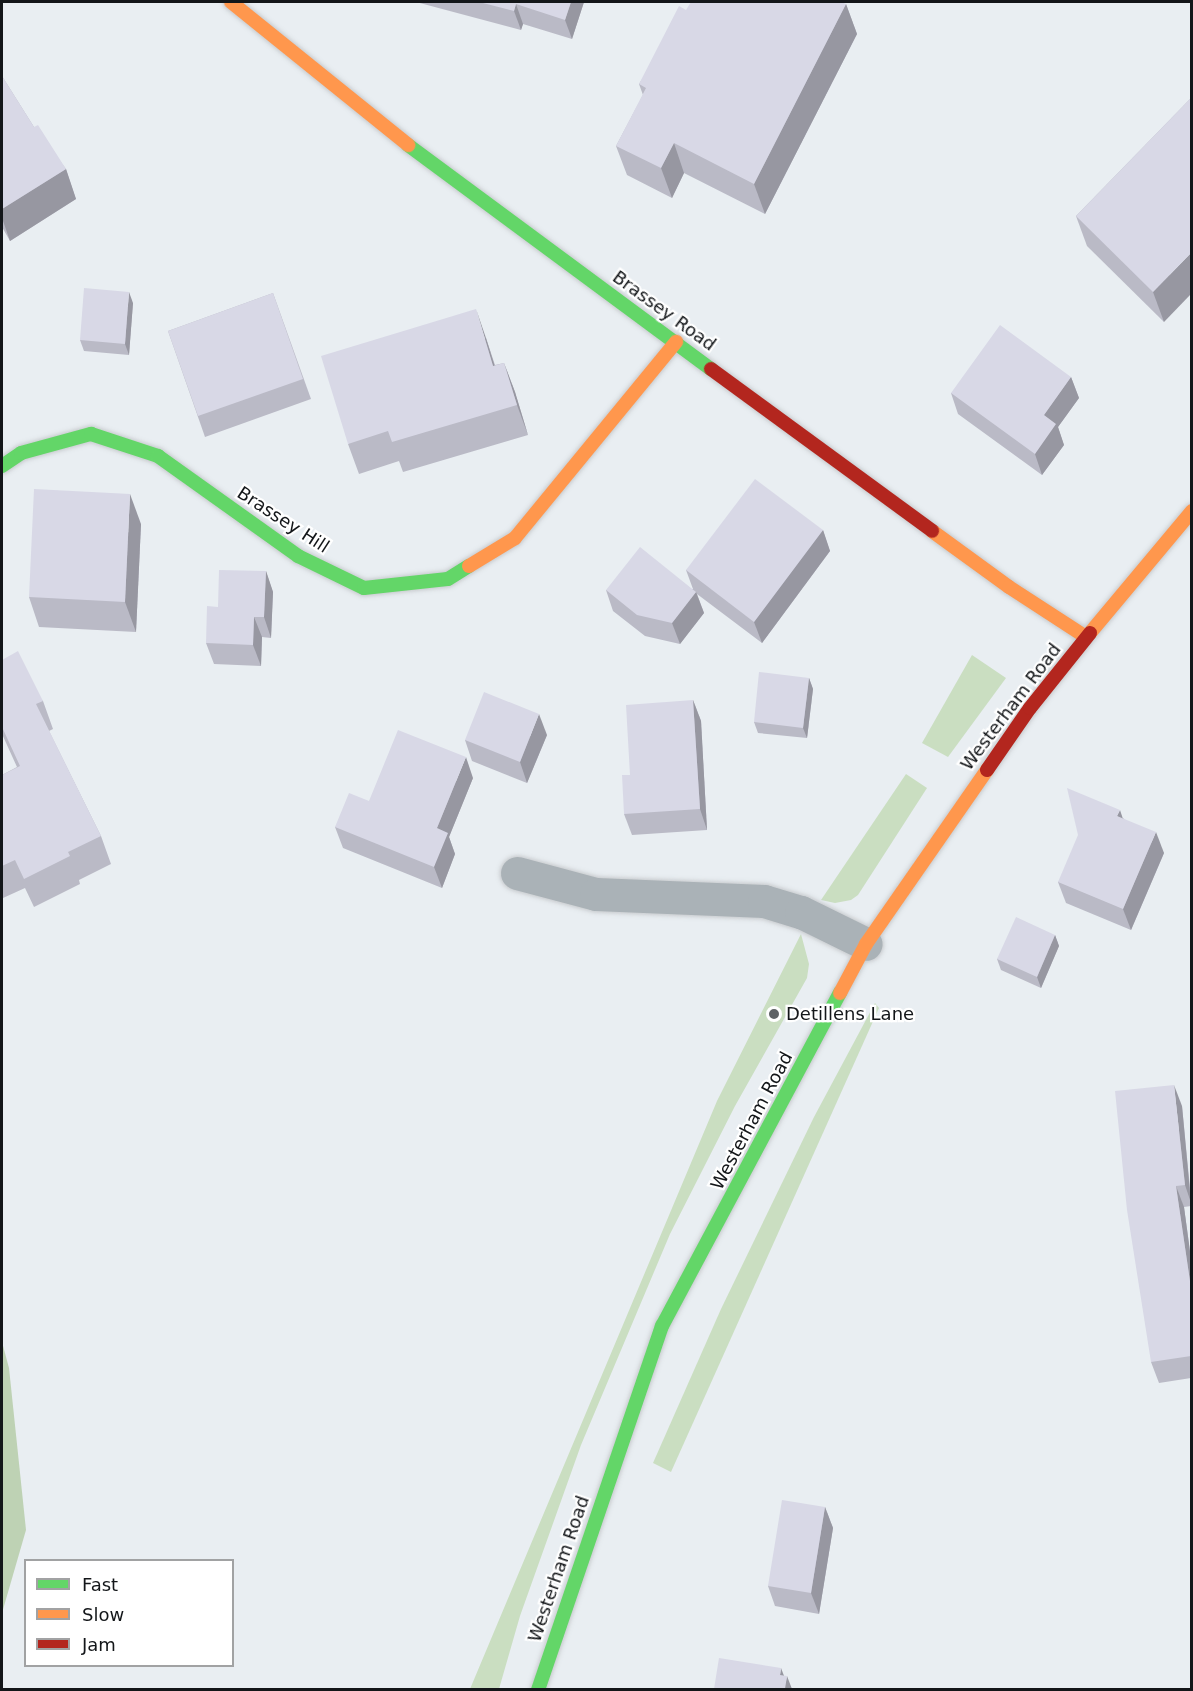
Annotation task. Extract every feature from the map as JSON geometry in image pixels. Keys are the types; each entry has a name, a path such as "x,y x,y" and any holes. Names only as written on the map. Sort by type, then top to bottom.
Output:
{"street":[{"name":"Brassey Road","path":"231,2 417,153 1009,586 1086,637"},
{"name":"Brassey Hill","path":"2,466 21,453 91,434 158,456 298,556 364,588 448,579 515,538 676,342"},
{"name":"Westerham Road","path":"538,1689 662,1326 866,945 964,801 1086,637 1191,511"},
{"path":"517,873 596,894 764,901 801,912 866,945"}],"green space":[{"path":"972,655 1006,678 948,757 922,743"},
{"path":"906,774 927,788 858,895 851,900 835,903 821,900"},
{"path":"801,934 809,964 807,978 735,1106 670,1234 581,1445 520,1616 499,1689 470,1689 717,1101"},
{"path":"875,1003 879,1008 671,1472 653,1463 721,1309 814,1117"},
{"path":"2,1342 9,1368 26,1530 2,1613"}],"building":[{"path":"479,2 571,2 565,20 516,4 514,11"},
{"path":"691,2 841,2 846,4 754,184 674,143 661,168 616,146 646,88 639,84 679,6 686,10"},
{"path":"2,76 34,127 38,125 66,169 2,209"},
{"path":"1191,98 1191,253 1153,292 1076,216"},
{"path":"84,288 129,292 125,344 80,340"},
{"path":"273,293 303,379 198,416 168,331"},
{"path":"476,309 493,366 504,363 517,405 392,442 388,431 348,444 321,356"},
{"path":"1000,325 1071,377 1044,415 1056,424 1035,454 951,393"},
{"path":"755,479 823,530 754,622 686,570"},
{"path":"34,489 130,494 125,602 29,597"},
{"path":"640,547 696,592 672,623 637,615 606,590"},
{"path":"219,570 266,571 264,617 254,617 253,645 206,643 207,606 218,607"},
{"path":"18,651 43,701 36,704 101,836 68,852 70,856 24,879 15,860 2,866 2,775 20,766 2,727 2,660"},
{"path":"759,672 809,678 803,728 754,722"},
{"path":"484,692 539,714 520,762 465,740"},
{"path":"693,700 700,809 624,814 622,775 630,775 626,705"},
{"path":"398,730 466,757 437,828 448,833 434,867 335,827 349,793 369,801"},
{"path":"1067,788 1120,810 1117,816 1156,832 1123,909 1058,882 1078,835"},
{"path":"1016,917 1055,935 1037,977 997,959"},
{"path":"1174,1085 1185,1185 1176,1186 1191,1288 1191,1356 1151,1362 1127,1210 1115,1091"},
{"path":"782,1500 825,1507 811,1593 768,1586"},
{"path":"719,1658 781,1668 780,1675 787,1676 785,1689 714,1689"}],"traffic: fast":[{"path":"408,145 711,369"},
{"path":"2,466 21,453 91,434 158,456 298,556 364,588 448,579 469,566"},
{"path":"538,1690 662,1326 840,993"}],"traffic: slow":[{"path":"231,2 408,145"},
{"path":"469,566 515,538 676,342"},
{"path":"1090,633 1192,511"},
{"path":"932,531 1009,587 1086,637"},
{"path":"840,993 866,944 987,770"}],"traffic: jam":[{"path":"711,369 932,531"},
{"path":"987,770 1030,708 1090,633"}],"place":[{"name":"Detillens Lane","path":"774,1014"}]}
